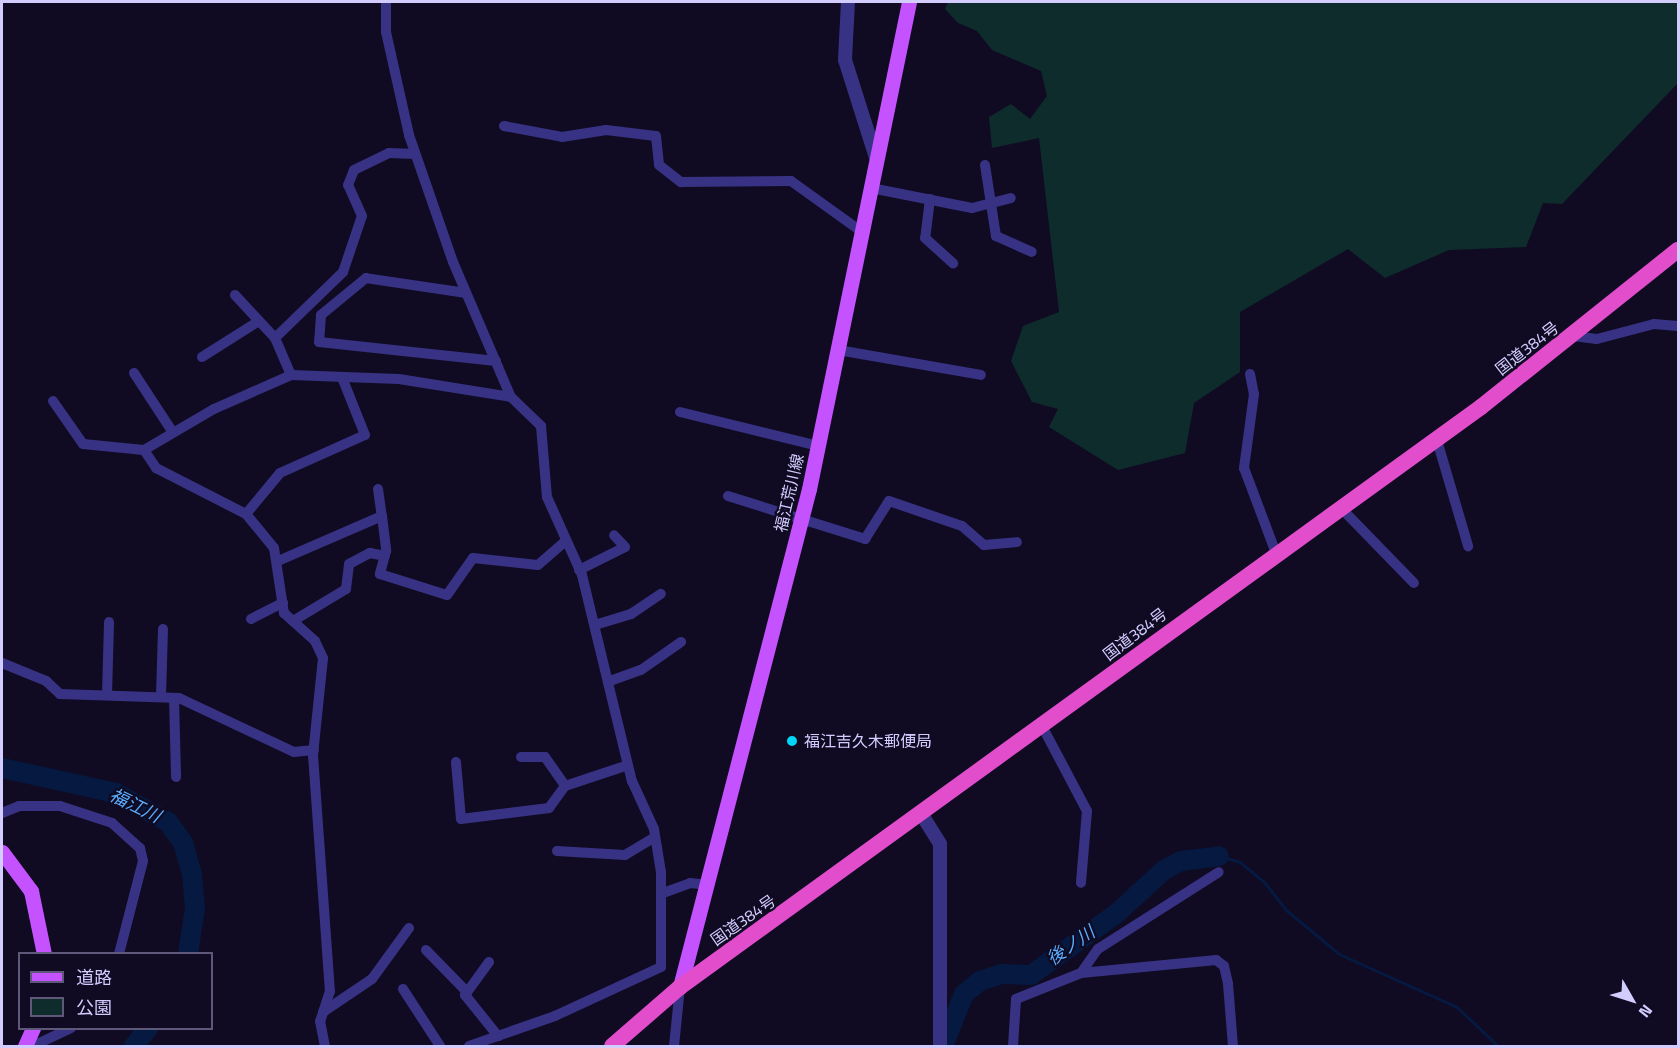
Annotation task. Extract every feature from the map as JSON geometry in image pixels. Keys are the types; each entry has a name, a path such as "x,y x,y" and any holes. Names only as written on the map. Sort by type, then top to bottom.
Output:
{"highway":[{"name":"国道384号","path":"612,1047 681,987 922,816 1573,336 1678,250"}],"main road":[{"name":"福江荒川線","path":"681,987 801,521 909,2"},
{"path":"2,852 31,891 44,952"},
{"path":"25,1047 33,1030"}],"street":[{"path":"386,2 397,90 415,154 466,293 511,397 541,426 547,497 564,542 579,570 610,681 628,765 655,837 663,893 661,967 469,1047"},
{"path":"848,2 845,60 876,158"},
{"path":"504,126 562,137 606,130 656,136 659,165 681,182 791,181 862,232"},
{"path":"275,338 343,272 362,216 348,184 354,170 389,153 415,154"},
{"path":"986,165 996,236 1032,252"},
{"path":"870,188 972,208 1011,198"},
{"path":"930,199 925,238 953,263"},
{"path":"466,293 366,278 321,315 319,342 496,361"},
{"path":"235,295 275,338 291,375"},
{"path":"201,357 259,321"},
{"path":"1573,336 1597,339 1654,324 1678,326"},
{"path":"838,350 981,375"},
{"path":"134,373 172,431"},
{"path":"1250,374 1254,394 1244,468 1276,553"},
{"path":"53,401 83,444 144,450 172,431 291,375 342,380 399,379 511,397"},
{"path":"246,514 280,473 365,435 342,380"},
{"path":"680,412 818,446"},
{"path":"1436,437 1468,546"},
{"path":"144,450 156,468 246,514 278,561 284,603 293,621 315,641 323,658 314,750 330,990 323,1012 325,1047"},
{"path":"378,489 385,556 380,574 447,594 473,558 537,565 564,542"},
{"path":"728,496 801,521 865,539 890,501 962,526 984,545 1017,542"},
{"path":"1340,507 1414,583"},
{"path":"278,561 382,516"},
{"path":"579,570 625,547 615,535"},
{"path":"293,621 346,589 349,564 370,553 385,556"},
{"path":"595,625 631,614 661,594"},
{"path":"251,619 284,603"},
{"path":"107,695 109,622"},
{"path":"161,696 163,629"},
{"path":"610,681 641,670 681,642"},
{"path":"2,663 46,681 60,694 174,698 294,752 314,750"},
{"path":"174,698 176,777"},
{"path":"1042,726 1087,811 1081,884"},
{"path":"521,757 545,757 565,786"},
{"path":"456,762 461,819 549,808 565,786 628,765"},
{"path":"2,813 19,806 60,806 112,823 140,848 143,861 120,952"},
{"path":"922,816 940,844 940,1047"},
{"path":"557,851 625,855 655,837"},
{"path":"1080,973 1098,949 1219,872"},
{"path":"663,893 690,883 709,885"},
{"path":"323,1012 372,979 409,928"},
{"path":"426,950 467,993 470,1006 498,1036"},
{"path":"1013,1047 1016,999 1080,973 1216,960 1226,975 1233,1047"},
{"path":"467,993 489,962"},
{"path":"674,1047 681,987"},
{"path":"403,989 440,1047"},
{"path":"33,1047 68,1030"}],"green space":[{"path":"948,2 1678,2 1678,83 1562,204 1543,203 1526,247 1449,250 1385,278 1348,249 1240,312 1240,372 1194,403 1185,453 1118,470 1049,427 1058,409 1032,402 1011,361 1023,326 1059,312 1039,138 992,148 989,117 1011,104 1030,119 1047,96 1041,71 992,50 977,31 958,23 945,9"}],"waterway":[{"name":"福江川","path":"2,768 116,793 168,822 183,843 192,874 195,908 188,952"},
{"path":"1219,856 1240,862 1265,883 1285,909 1339,954 1457,1007 1498,1046"},
{"name":"後ノ川","path":"943,1046 964,994 980,981 1001,974 1031,975 1116,914 1164,870 1181,861 1219,856"},
{"name":"福江川","path":"134,1046 146,1030"}],"place":[{"name":"福江吉久木郵便局","path":"792,741"}]}
